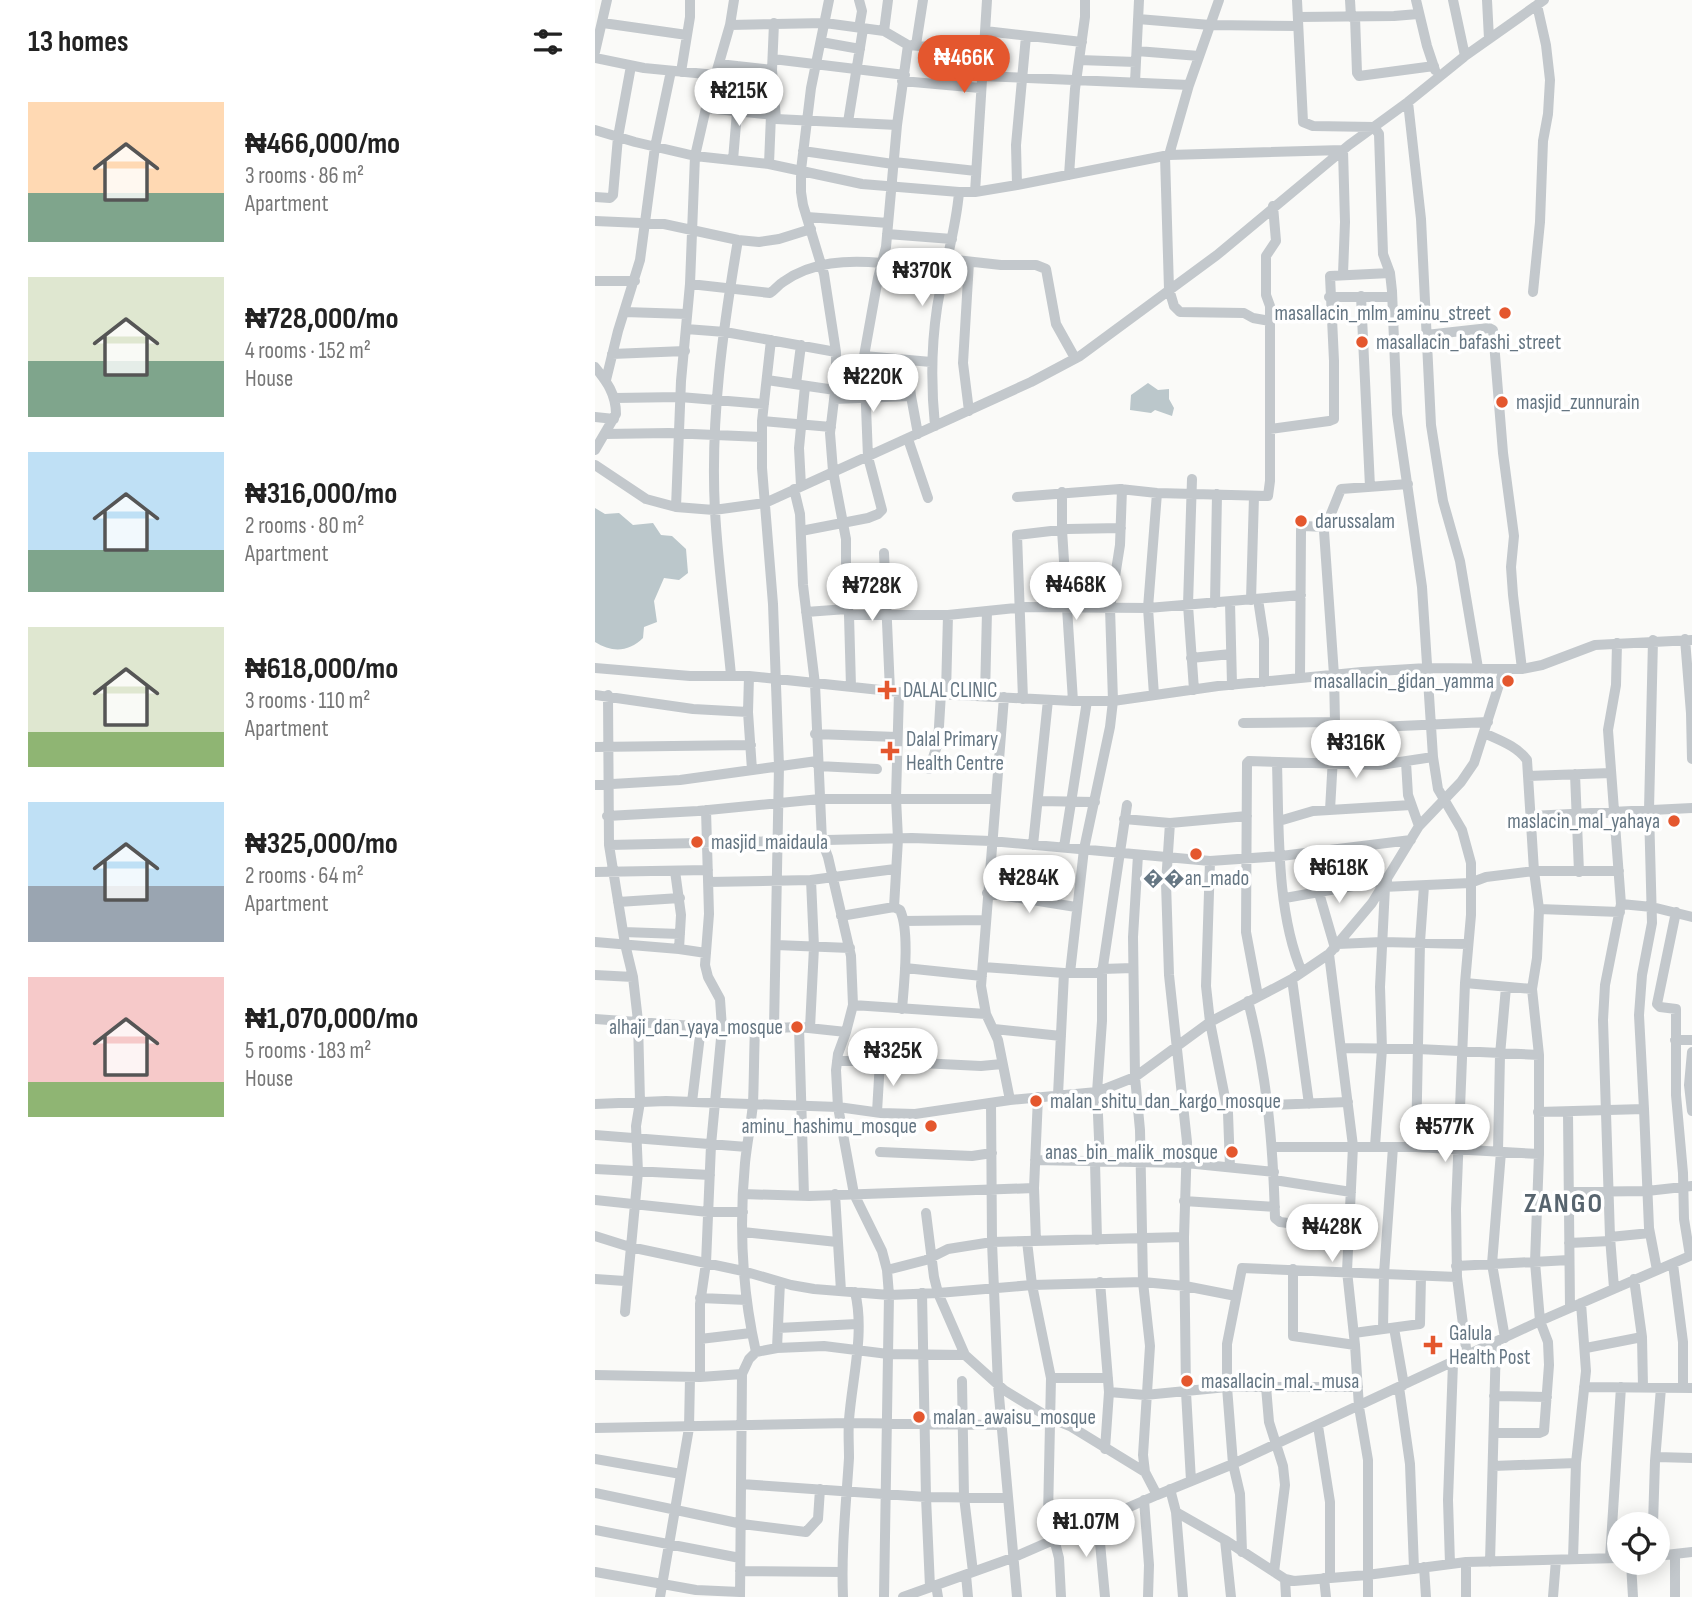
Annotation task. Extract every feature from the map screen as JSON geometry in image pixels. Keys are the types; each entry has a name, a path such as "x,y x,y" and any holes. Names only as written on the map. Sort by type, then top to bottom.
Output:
{"street":[{"path":"595,52 607,0"},
{"path":"595,450 616,414 615,398 599,374 612,354 635,281 655,147 687,35 690,0"},
{"path":"676,508 695,156 730,25 734,0"},
{"path":"829,0 815,64 801,170 803,205 829,299 836,352 831,427 833,471 844,522 851,687"},
{"path":"848,122 860,49 862,11 859,0"},
{"path":"884,31 888,0"},
{"path":"801,531 868,518 882,510 868,457 864,356 887,234 904,61 912,45 923,0"},
{"path":"975,192 987,0"},
{"path":"1069,175 1084,0"},
{"path":"1135,82 1139,0"},
{"path":"1219,0 1167,156 1169,289 1174,306 1180,312 1244,313 1255,319 1271,321"},
{"path":"1297,0 1303,122 1313,126 1374,127"},
{"path":"1350,0 1359,76 1434,66"},
{"path":"1416,0 1438,78"},
{"path":"1453,0 1465,56"},
{"path":"1487,0 1489,39"},
{"path":"595,465 646,499 676,508 715,510 765,502 1031,382 1075,358 1217,255 1343,150 1465,56 1541,3 1550,80 1548,114 1542,141 1540,222 1532,292"},
{"path":"1138,19 1210,25 1418,14"},
{"path":"603,23 687,35"},
{"path":"769,164 773,115 774,23"},
{"path":"730,25 825,23 884,31 912,45 982,51"},
{"path":"985,31 1082,42"},
{"path":"1017,185 1016,145 1026,36"},
{"path":"821,42 860,49"},
{"path":"1079,60 1199,56"},
{"path":"595,58 631,66 716,75"},
{"path":"719,64 815,64 980,88"},
{"path":"595,197 610,198 613,195 618,137 631,66"},
{"path":"733,160 737,66"},
{"path":"981,76 1189,85"},
{"path":"1408,102 1421,219 1431,425 1443,501 1460,561 1478,668"},
{"path":"706,108 773,115 778,120 897,125"},
{"path":"1374,127 1379,134 1383,246 1390,273 1392,296 1397,414 1422,587 1433,757 1439,789 1462,830 1471,863 1462,1051 1457,1272 1467,1356"},
{"path":"595,130 695,156 769,164 891,188 959,192 1017,185 1167,156 1343,150"},
{"path":"1343,150 1343,274"},
{"path":"803,151 976,171"},
{"path":"935,426 931,362 937,309 956,226 959,192"},
{"path":"1017,497 1122,489 1264,497 1270,493 1271,306 1266,295 1266,256 1276,242 1273,206"},
{"path":"807,217 888,223"},
{"path":"595,221 645,222 759,242 811,229"},
{"path":"887,234 952,239"},
{"path":"731,675 715,510 715,436 729,289 738,240"},
{"path":"947,259 1036,265 1047,269 1056,324 1075,358"},
{"path":"690,284 770,293 796,274 821,266 854,261 882,263"},
{"path":"969,262 963,363 969,411"},
{"path":"1270,429 1334,419 1330,276 1390,273"},
{"path":"595,281 635,281"},
{"path":"1361,296 1370,486"},
{"path":"1329,297 1392,296"},
{"path":"624,312 687,314"},
{"path":"1426,335 1489,328 1493,330 1503,453 1514,536 1512,581 1522,668"},
{"path":"686,329 725,332 836,352"},
{"path":"771,340 762,437 773,604 779,766 774,1028"},
{"path":"801,345 797,487 806,612 815,684 815,734 822,841 850,948 853,1005 837,1062 838,1107 854,1194 882,1251 889,1295 884,1597"},
{"path":"612,354 685,351"},
{"path":"864,356 931,362"},
{"path":"907,360 913,437 928,498"},
{"path":"767,380 865,399 911,396"},
{"path":"615,398 680,397 764,404"},
{"path":"595,417 614,419"},
{"path":"762,421 831,427"},
{"path":"605,434 762,437"},
{"path":"1192,478 1188,605 1194,690"},
{"path":"1330,810 1334,675 1325,527 1341,489 1408,484"},
{"path":"1058,1094 1067,973 1084,849 1113,701 1110,608 1121,528 1122,489"},
{"path":"1062,492 1073,701"},
{"path":"1154,695 1148,608 1157,493"},
{"path":"1215,603 1217,494"},
{"path":"1254,496 1255,600 1264,639 1264,682"},
{"path":"1300,678 1302,528 1325,527"},
{"path":"1023,699 1017,535 1121,528"},
{"path":"884,553 897,737 898,839 894,907"},
{"path":"806,612 887,616 948,615 1020,607 1148,608 1301,594"},
{"path":"1230,602 1232,685"},
{"path":"985,696 988,611"},
{"path":"929,769 938,743 948,615"},
{"path":"1653,640 1649,810 1652,923 1642,975 1639,1015 1647,1191 1650,1233 1657,1270"},
{"path":"595,668 690,676 749,676 895,691 1023,699 1113,701 1334,675 1427,668 1522,668 1542,665 1595,645 1689,640 1692,759"},
{"path":"1614,1288 1610,1239 1603,999 1620,908 1608,730 1616,685 1617,643"},
{"path":"1191,658 1231,654"},
{"path":"595,1104 692,1102 838,1107 915,1114 1058,1094 1097,1092 1135,1077 1210,1023 1292,979 1334,948 1385,884 1419,826 1446,799 1474,763 1503,669"},
{"path":"749,676 748,712 752,770"},
{"path":"595,695 693,709 748,712"},
{"path":"608,695 609,845 638,1021 638,1172 625,1312"},
{"path":"1004,697 981,986 1010,1100"},
{"path":"1033,845 1048,700"},
{"path":"1064,847 1087,701"},
{"path":"1243,723 1334,725 1488,722"},
{"path":"1484,733 1523,754 1527,760 1539,908 1537,958 1532,989 1539,1055 1535,1262 1540,1321 1548,1342 1543,1432 1494,1433"},
{"path":"815,734 897,737"},
{"path":"595,747 751,745"},
{"path":"1350,1231 1280,1222 1275,1218 1269,1105 1256,1031 1246,932 1247,763 1380,765 1433,757"},
{"path":"1406,762 1411,805 1419,826"},
{"path":"1277,763 1285,898 1290,938 1302,972"},
{"path":"595,785 680,780 779,766 817,764 877,769"},
{"path":"1528,776 1611,773"},
{"path":"1576,774 1579,872"},
{"path":"595,821 820,799 995,799"},
{"path":"1038,801 1095,802"},
{"path":"1097,1240 1097,1092 1102,971 1127,805"},
{"path":"1279,821 1313,811 1411,805"},
{"path":"1531,816 1692,808"},
{"path":"660,1597 689,1428 700,1339 711,1145 722,1028 722,1006 708,977 706,953 709,914 706,810"},
{"path":"1124,819 1170,822 1247,816"},
{"path":"1170,822 1166,883 1168,938 1187,1142 1184,1237 1186,1392 1191,1481"},
{"path":"609,845 898,839 991,841 1210,861 1411,841"},
{"path":"1138,855 1134,891 1135,1077 1143,1282 1150,1346 1143,1455 1145,1472 1157,1495"},
{"path":"1210,861 1206,950 1210,1023 1228,1113 1230,1167"},
{"path":"708,882 811,880 895,869"},
{"path":"595,872 708,870"},
{"path":"675,871 680,898 679,948"},
{"path":"1285,898 1385,884 1424,886 1470,883 1486,877 1534,872 1619,871"},
{"path":"804,1196 804,1028 814,947 811,880"},
{"path":"1375,1146 1382,1049 1380,987 1385,884"},
{"path":"1416,1147 1420,942 1424,886"},
{"path":"987,893 1076,907"},
{"path":"1319,893 1334,948 1341,1048 1353,1146 1347,1272 1359,1408 1368,1460 1368,1597"},
{"path":"618,902 680,898"},
{"path":"841,916 894,907 899,910 904,921 902,1009"},
{"path":"1539,908 1651,907 1692,917"},
{"path":"903,1597 1012,1558 1277,1445 1540,1321 1691,1256 1684,1219 1687,1186 1676,1096 1676,1009 1660,1007 1657,1004 1676,912"},
{"path":"904,921 985,920"},
{"path":"623,932 680,934"},
{"path":"595,942 679,948 706,953"},
{"path":"1334,948 1382,942 1468,944"},
{"path":"776,945 850,948"},
{"path":"905,968 1067,973 1133,968"},
{"path":"595,975 632,977"},
{"path":"1292,979 1309,1104"},
{"path":"1465,983 1532,989"},
{"path":"1490,1562 1494,1396 1500,1340 1492,1264 1499,1152 1500,1055 1506,987"},
{"path":"853,1005 986,1014"},
{"path":"595,1019 701,1027 804,1028 846,1032"},
{"path":"692,1102 701,1027"},
{"path":"595,1572 697,1590 740,1594 742,1374 755,1352 743,1271 743,1194 753,1105 755,1028"},
{"path":"994,1030 1061,1036"},
{"path":"1675,1040 1692,1040"},
{"path":"1341,1048 1539,1055"},
{"path":"1692,1052 1689,1085 1692,1111"},
{"path":"837,1062 880,1061 981,1066 1003,1064"},
{"path":"877,1112 880,1061"},
{"path":"1038,1097 1031,1241 1033,1285 1051,1378 1048,1516 1059,1558 1061,1597"},
{"path":"1269,1105 1348,1102"},
{"path":"991,1103 992,1242 998,1385 1017,1597"},
{"path":"1538,1112 1644,1110"},
{"path":"1568,1113 1570,1308"},
{"path":"595,1135 747,1147"},
{"path":"1273,1147 1416,1147 1539,1154"},
{"path":"1393,1147 1384,1273 1388,1328 1401,1386 1419,1568 1426,1597"},
{"path":"880,1152 972,1156 992,1153"},
{"path":"1035,1160 1140,1161 1230,1167 1351,1192"},
{"path":"595,1168 710,1175"},
{"path":"1569,1192 1647,1191 1687,1186"},
{"path":"743,1194 804,1196 1034,1188"},
{"path":"835,1194 841,1291"},
{"path":"595,1200 708,1212 743,1212"},
{"path":"1184,1201 1275,1207"},
{"path":"926,1213 938,1293 965,1355 998,1385 1145,1472"},
{"path":"743,1232 837,1242"},
{"path":"1569,1244 1650,1233"},
{"path":"595,1236 630,1247 814,1289 889,1295 1033,1285 1143,1282 1185,1286 1236,1296"},
{"path":"887,1270 948,1249 992,1242 1184,1237"},
{"path":"1242,1552 1240,1494 1233,1464 1227,1387 1227,1343 1243,1268 1421,1276 1492,1264 1569,1260"},
{"path":"1584,1387 1687,1388 1673,1264"},
{"path":"1293,1269 1293,1336 1355,1345"},
{"path":"1354,1333 1420,1324 1421,1276"},
{"path":"595,1279 628,1279"},
{"path":"1634,1279 1642,1337 1643,1387"},
{"path":"777,1348 780,1282"},
{"path":"1100,1282 1109,1392 1105,1449"},
{"path":"843,1597 849,1423 856,1351 855,1292"},
{"path":"922,1293 926,1497 933,1586 938,1597"},
{"path":"701,1298 747,1300"},
{"path":"1573,1559 1576,1464 1586,1348 1581,1303"},
{"path":"778,1328 857,1324"},
{"path":"700,1339 751,1333"},
{"path":"1586,1348 1642,1337"},
{"path":"755,1352 824,1346 888,1354 965,1355"},
{"path":"1450,1564 1448,1500 1453,1363"},
{"path":"595,1375 695,1377 742,1374"},
{"path":"1051,1378 1108,1378"},
{"path":"962,1381 964,1497 970,1574 968,1597"},
{"path":"1109,1392 1145,1395 1227,1387 1357,1387"},
{"path":"1266,1387 1269,1422 1285,1485 1274,1572"},
{"path":"1617,1512 1621,1387"},
{"path":"1654,1512 1661,1388"},
{"path":"1494,1396 1547,1397"},
{"path":"596,1432 849,1423 1001,1424"},
{"path":"1318,1426 1330,1503 1326,1597"},
{"path":"1657,1457 1692,1458"},
{"path":"595,1459 681,1474"},
{"path":"1493,1466 1576,1464"},
{"path":"741,1484 846,1489 926,1497 1007,1498"},
{"path":"595,1493 742,1524 806,1532 818,1519 820,1489"},
{"path":"1170,1489 1176,1512 1183,1597"},
{"path":"1144,1500 1149,1564 1148,1597"},
{"path":"1176,1512 1285,1579 1367,1575 1466,1562 1607,1558"},
{"path":"1098,1521 1105,1597"},
{"path":"595,1530 740,1558"},
{"path":"1225,1540 1231,1597"},
{"path":"1670,1555 1692,1552"},
{"path":"1675,1555 1675,1597"},
{"path":"1553,1597 1556,1560"},
{"path":"1466,1562 1466,1597"},
{"path":"740,1571 842,1572"},
{"path":"1632,1575 1633,1597"},
{"path":"1285,1579 1286,1597"}],"shaded area":[{"path":"1148,383 1158,390 1169,389 1169,399 1174,408 1172,416 1155,410 1151,413 1130,410 1131,395"},
{"path":"595,508 605,514 619,513 633,525 653,523 661,535 672,536 686,549 688,573 679,580 664,578 654,601 657,622 644,627 643,638 626,648 608,648 595,642"}],"place":[{"name":"masallacin_mlm_aminu_street","path":"1505,313"},
{"name":"masallacin_bafashi_street","path":"1362,342"},
{"name":"masjid_zunnurain","path":"1502,402"},
{"name":"darussalam","path":"1301,521"},
{"name":"masallacin_gidan_yamma","path":"1508,681"},
{"name":"DALAL CLINIC","path":"887,690"},
{"name":"Dalal Primary Health Centre","path":"890,751"},
{"name":"maslacin_mal_yahaya","path":"1674,821"},
{"name":"masjid_maidaula","path":"697,842"},
{"name":"��an_mado","path":"1196,854"},
{"name":"alhaji_dan_yaya_mosque","path":"797,1027"},
{"name":"malan_shitu_dan_kargo_mosque","path":"1036,1101"},
{"name":"aminu_hashimu_mosque","path":"931,1126"},
{"name":"anas_bin_malik_mosque","path":"1232,1152"},
{"name":"Galula Health Post","path":"1433,1345"},
{"name":"masallacin_mal._musa","path":"1187,1381"},
{"name":"malan_awaisu_mosque","path":"919,1417"}],"district":[{"name":"ZANGO","path":"1564,1202"}]}
